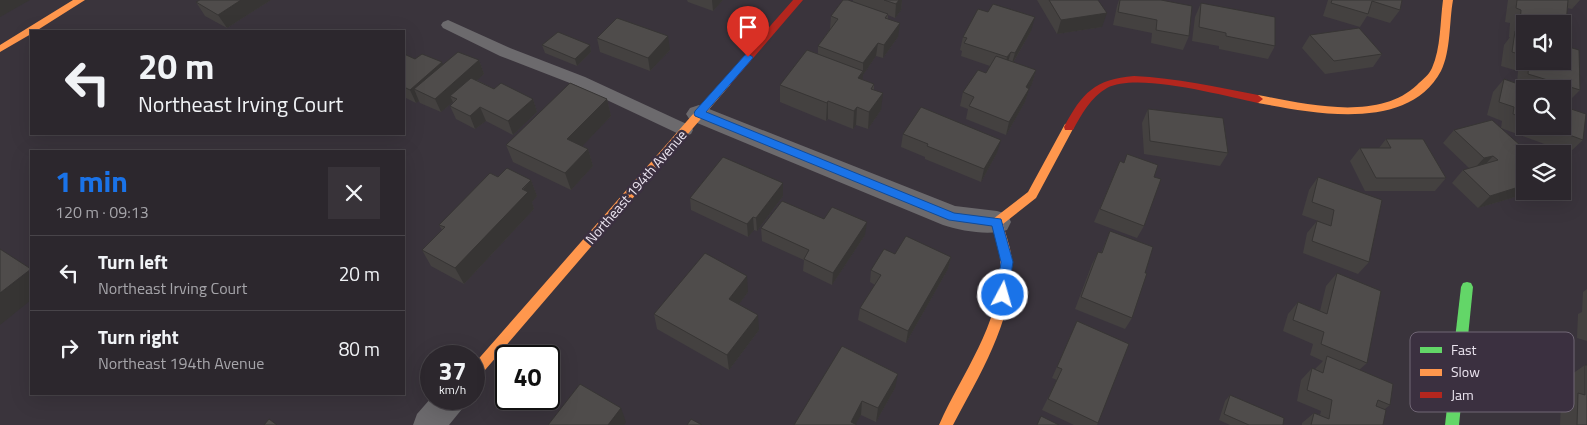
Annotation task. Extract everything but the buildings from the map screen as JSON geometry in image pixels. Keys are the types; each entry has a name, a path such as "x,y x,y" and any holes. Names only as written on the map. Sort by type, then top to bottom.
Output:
{"street":[{"path":"31,30 80,0"},
{"name":"Northeast 194th Avenue","path":"485,360 798,0"},
{"path":"692,122 953,217 997,222 1032,195 1079,108 1104,85 1131,79 1161,82 1315,109 1357,110 1398,104 1421,90 1437,69 1448,0"},
{"path":"0,49 30,31"},
{"path":"946,425 993,329 1003,295 1007,262 997,222"},
{"path":"1462,332 1467,286"},
{"path":"429,425 442,410"},
{"path":"1452,425 1453,412"}],"lane":[{"path":"448,25 505,52 692,122"}],"traffic: fast":[{"path":"1462,332 1467,287"},
{"path":"1452,425 1453,412"}],"traffic: slow":[{"path":"31,30 80,0"},
{"path":"1258,99 1349,111 1372,109 1394,104 1413,95 1435,73 1439,61 1448,0"},
{"path":"0,49 30,31"},
{"path":"485,360 726,83"},
{"path":"946,425 987,346 1002,303 1006,281 1006,260 1004,245 997,222 1032,195 1069,127"}],"traffic: jam":[{"path":"726,83 798,0"},
{"path":"1069,127 1079,110 1092,94 1103,86 1116,81 1155,81 1258,99"}],"route":[{"path":"748,57 699,114 953,217 997,222 1007,262 1003,295"}]}
